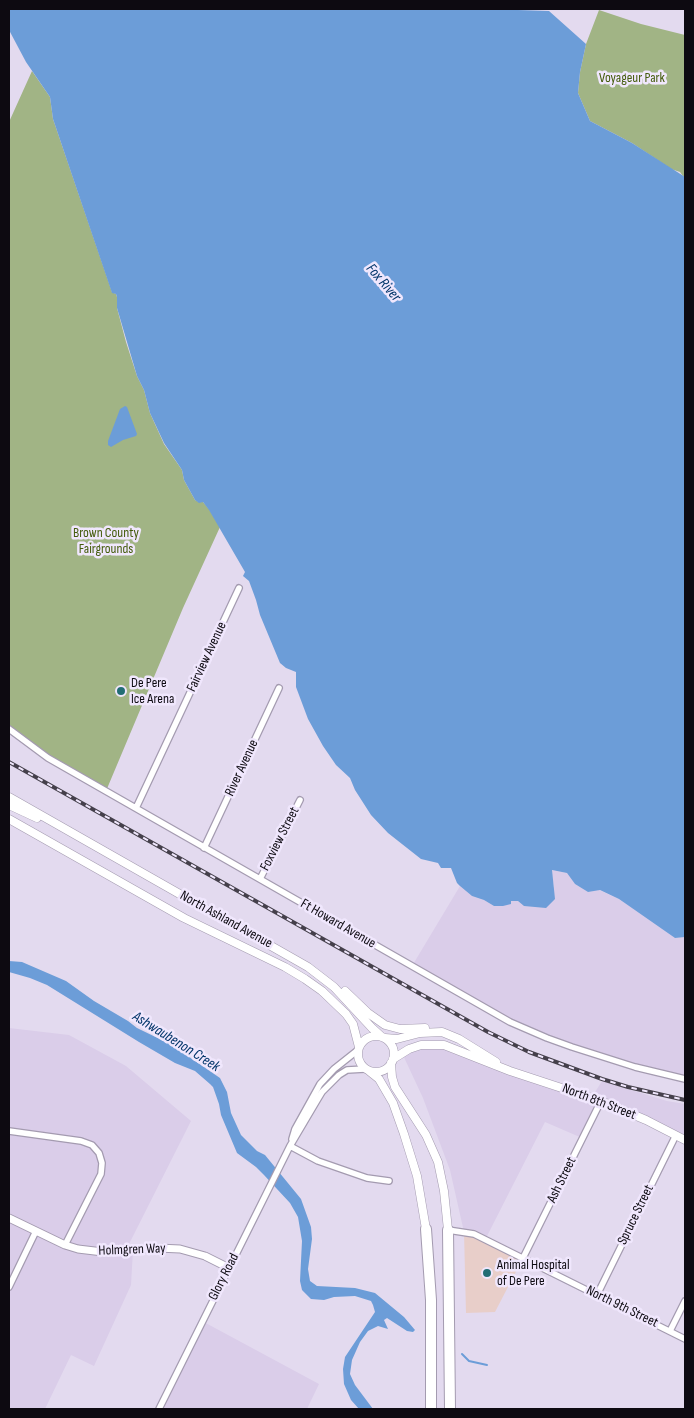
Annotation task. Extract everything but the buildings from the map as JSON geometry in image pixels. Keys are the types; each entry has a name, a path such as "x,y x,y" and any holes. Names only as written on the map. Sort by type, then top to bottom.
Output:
{"highway":[{"path":"426,1229 431,1300 431,1409"},
{"path":"448,1230 450,1409"}],"main road":[{"name":"North Ashland Avenue","path":"9,797 297,960 334,987 342,989 374,1018 389,1027 400,1029 437,1029 442,1032"},
{"path":"9,805 32,816 56,824"},
{"name":"North Ashland Avenue","path":"9,819 184,918 285,967 304,979 337,1004 346,1014 353,1024 358,1048"},
{"path":"334,987 372,1028 393,1047 392,1077 395,1086 426,1135 438,1162 444,1191 448,1230"},
{"name":"North 8th Street","path":"384,1037 390,1040 403,1039 420,1033 442,1032 459,1038 510,1071"},
{"path":"384,1037 371,1036 366,1038 358,1048 359,1062 379,1078 393,1103 419,1184 426,1229"},
{"name":"North 8th Street","path":"392,1061 410,1049 421,1046 444,1045 510,1071 601,1101 685,1140"},
{"path":"367,1070 381,1071 392,1061"}],"street":[{"name":"Fairview Avenue","path":"136,808 240,588"},
{"name":"River Avenue","path":"204,848 279,688"},
{"name":"Ft Howard Avenue","path":"9,729 48,758 510,1022 572,1047 635,1067 685,1079"},
{"name":"Foxview Street","path":"260,879 300,800"},
{"name":"Glory Road","path":"290,1146 295,1129 320,1084 358,1048"},
{"name":"Glory Road","path":"159,1409 279,1166 319,1097 331,1083 347,1070 367,1070"},
{"name":"Ash Street","path":"523,1258 601,1101"},
{"path":"9,1130 81,1141 92,1145 99,1154 102,1163 101,1174 64,1244"},
{"name":"Spruce Street","path":"597,1295 676,1135"},
{"path":"290,1146 318,1161 367,1178 389,1181"},
{"name":"Holmgren Way","path":"9,1218 78,1249 103,1252 158,1248 180,1249 205,1256 229,1268"},
{"name":"North 9th Street","path":"448,1230 474,1234 685,1339"},
{"path":"9,1287 36,1231"},
{"path":"670,1331 685,1301"}],"shaded area":[{"path":"551,870 567,873 575,884 588,892 599,890 619,899 675,938 685,937 685,1079 635,1067 510,1022 412,966 460,886 472,896 494,906 518,901 524,906 554,887"},
{"path":"9,1028 69,1035 126,1066 191,1121 126,1250 133,1250 131,1285 94,1366 71,1355 45,1409 9,1409"},
{"path":"444,1045 592,1097 602,1081 667,1101 685,1104 685,1140 601,1101 582,1138 545,1122 485,1240 464,1232 450,1170 423,1098 402,1053 409,1049"},
{"path":"464,1232 523,1258 495,1312 466,1313"},
{"path":"202,1321 319,1384 307,1409 159,1409"}],"green space":[{"name":"Voyageur Park","path":"599,10 641,24 685,35 685,179 680,172 671,169 632,143 590,121 578,93 586,44"},
{"name":"Brown County Fairgrounds","path":"32,71 50,97 53,119 112,292 117,297 117,308 126,342 137,376 144,390 150,413 164,444 182,470 184,480 195,500 203,502 220,527 183,608 106,791 48,758 9,729 9,122"}],"water":[{"name":"Fox River","path":"9,9 515,9 549,11 586,44 578,93 590,121 632,143 685,177 685,937 675,938 619,899 600,890 588,892 575,884 567,873 552,870 555,899 546,908 524,906 518,901 511,901 511,904 503,906 494,906 472,896 460,886 451,868 441,868 438,863 421,859 388,833 371,815 355,790 350,778 336,765 308,719 296,687 296,672 280,663 260,615 249,581 243,576 245,572 209,510 203,502 199,503 195,500 184,480 182,470 164,443 150,413 117,308 117,297 116,294 112,293 53,119 50,97 26,62 9,30"},
{"path":"125,406 137,434 111,447 108,445 108,441 120,409"},
{"path":"9,961 22,962 66,981 137,1028 170,1044 220,1078 227,1092 231,1113 241,1135 257,1151 265,1155 301,1199 311,1227 312,1239 308,1269 310,1281 317,1286 355,1288 375,1293 404,1317 415,1330 413,1332 407,1331 387,1318 384,1320 388,1329 378,1326 368,1331 360,1342 352,1360 350,1374 355,1385 373,1409 359,1409 351,1400 344,1384 343,1369 345,1357 375,1312 373,1305 371,1301 355,1296 334,1297 324,1300 311,1299 302,1290 300,1281 302,1241 298,1217 290,1203 264,1175 237,1153 221,1115 213,1087 195,1071 175,1063 47,985 9,972"}],"waterway":[{"path":"462,1354 469,1361 487,1365"}],"railway":[{"path":"9,762 488,1032 529,1052 602,1079 685,1100"}],"place":[{"name":"De Pere Ice Arena","path":"121,691"},
{"name":"Animal Hospital of De Pere","path":"487,1273"}],"water label":[{"name":"Ashwaubenon Creek","path":"176,1042"}]}
